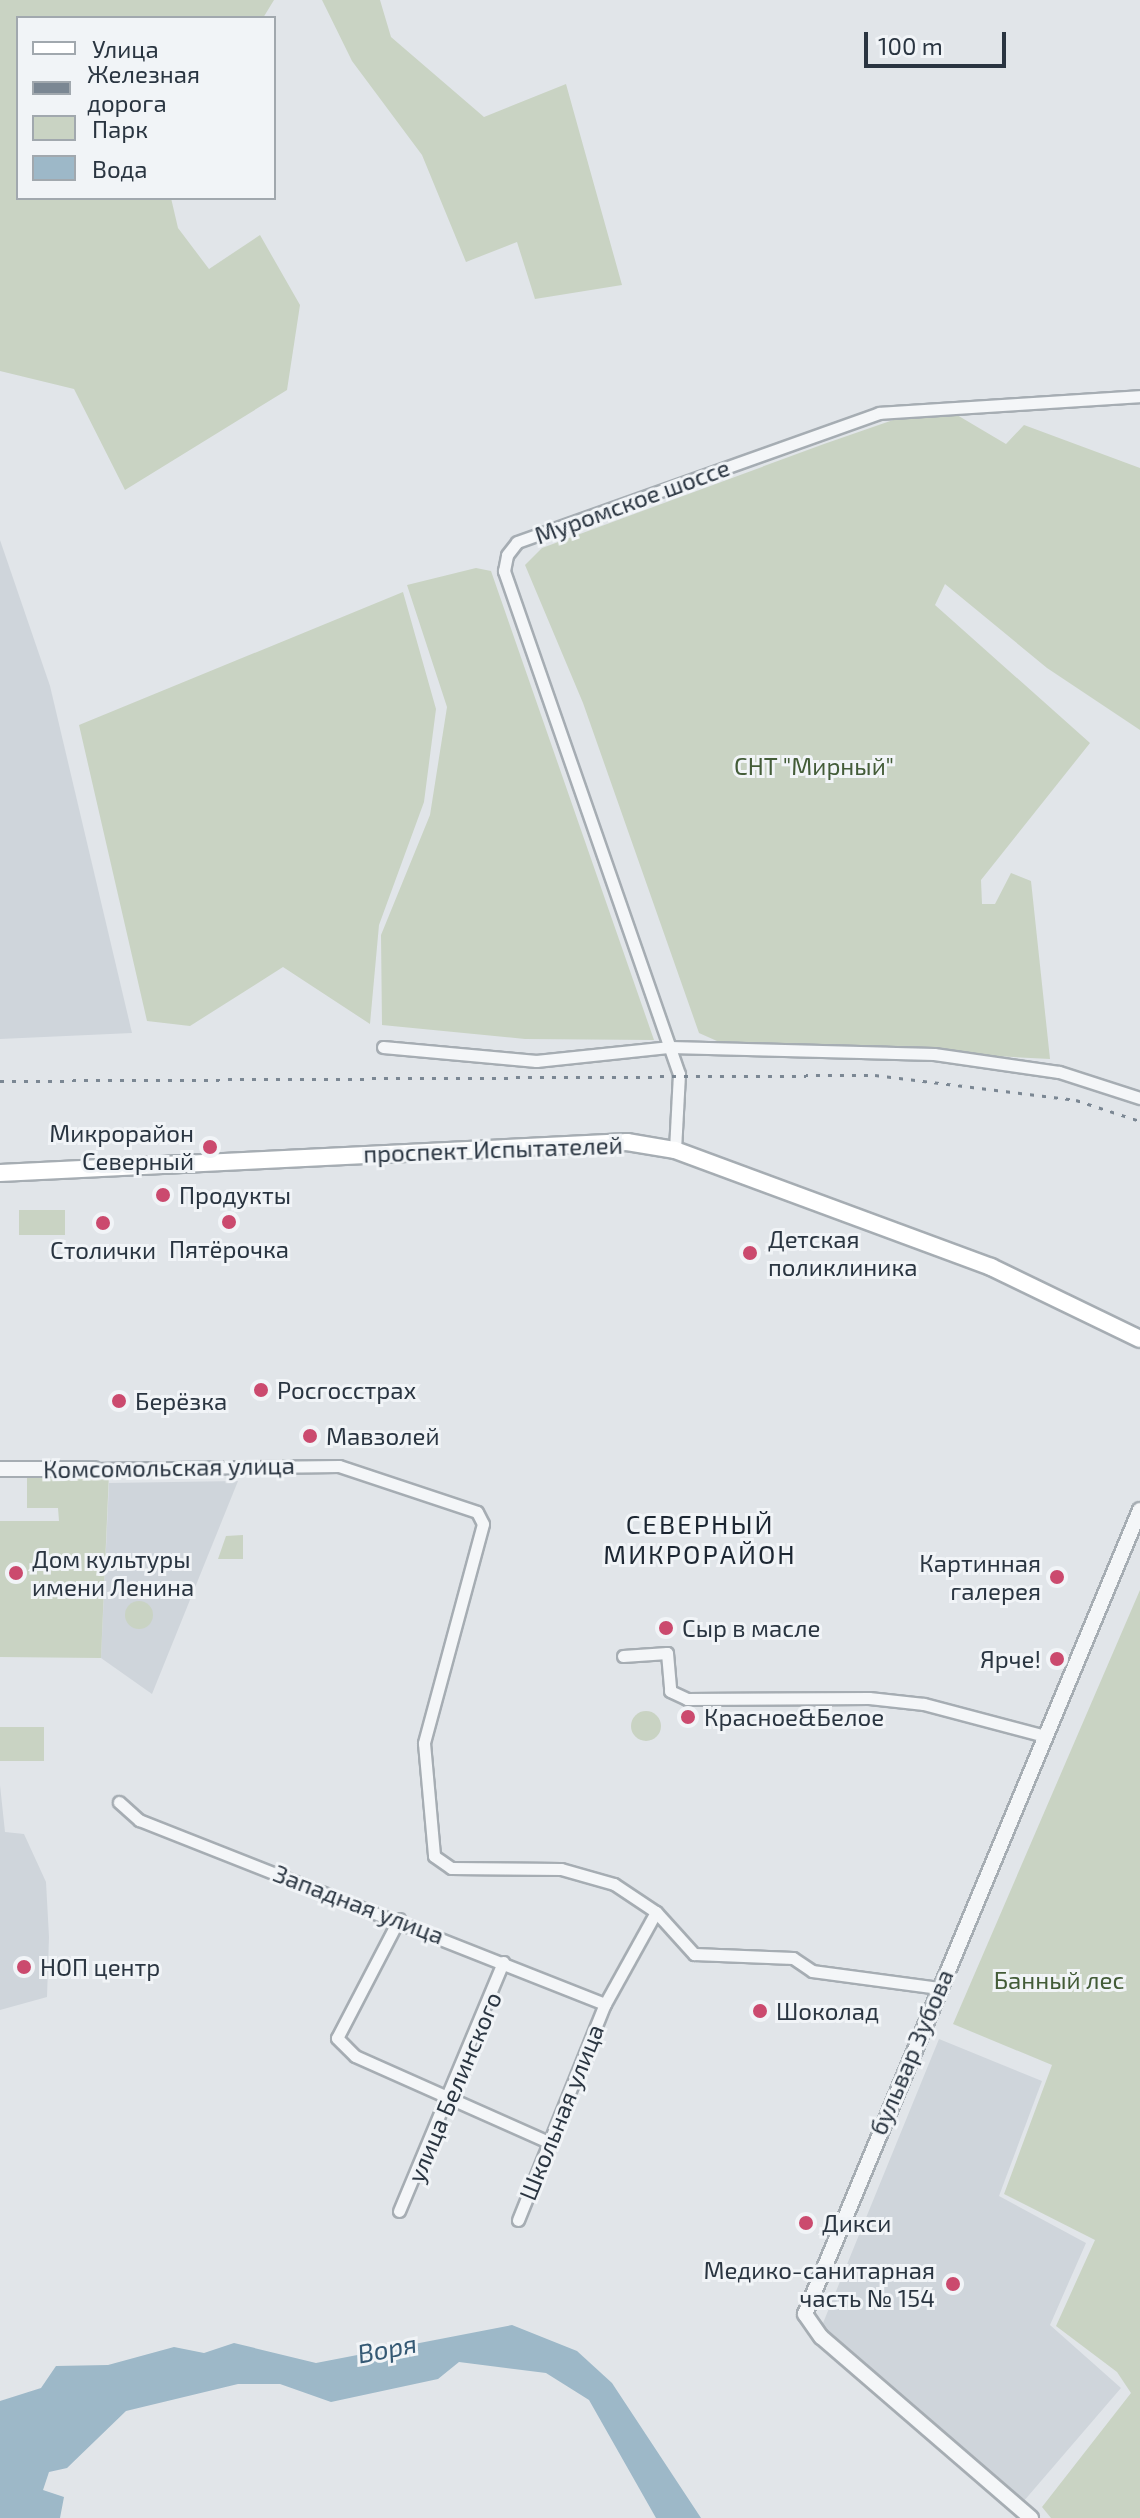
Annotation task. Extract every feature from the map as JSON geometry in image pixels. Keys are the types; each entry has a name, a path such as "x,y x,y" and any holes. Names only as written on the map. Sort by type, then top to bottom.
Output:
{"main road":[{"name":"проспект Испытателей","path":"0,1173 556,1142 675,1150 1028,1282 1140,1339"}],"street":[{"name":"Муромское шоссе","path":"675,1150 679,1074 504,571 507,555 517,542 879,413 1140,396"},
{"path":"383,1047 536,1061 670,1047 934,1054 1059,1072 1140,1098"},
{"name":"Комсомольская улица","path":"0,1469 339,1466 477,1512 483,1524 424,1743 434,1856 451,1868 561,1869 614,1884 656,1912 694,1954 793,1958 812,1971 939,1988"},
{"name":"бульвар Зубова","path":"1031,2518 821,2337 805,2314 1140,1510"},
{"path":"623,1656 667,1653 670,1691 687,1699 869,1698 924,1704 1045,1736"},
{"name":"Западная улица","path":"119,1802 139,1820 399,1919 605,2004"},
{"name":"Школьная улица","path":"518,2220 605,2004 656,1912"},
{"path":"399,1919 337,2038 355,2056 548,2142"},
{"name":"улица Белинского","path":"399,2211 452,2097 503,1962"}],"shaded area":[{"path":"0,540 50,686 132,1033 0,1039"},
{"path":"238,1481 152,1694 101,1658 109,1483"},
{"name":"НОП центр","path":"0,1785 5,1832 24,1834 46,1882 49,1937 47,1997 0,2010"},
{"name":"Медико-санитарная часть № 154","path":"939,2039 1042,2081 999,2196 1086,2243 1050,2325 1121,2388 1023,2502 821,2328"}],"green space":[{"path":"0,0 274,0 264,16 16,16 16,200 171,200 178,228 209,269 260,235 300,305 287,390 125,490 74,389 0,371"},
{"path":"322,0 380,0 391,37 484,117 566,84 622,285 535,299 517,242 466,262 422,155 352,61"},
{"name":"СНТ \"Мирный\"","path":"957,415 1006,444 1024,425 1140,468 1140,730 1047,668 945,584 935,605 1090,743 981,880 982,904 995,904 1011,873 1031,881 1050,1059 717,1041 699,1033 583,703 525,565 542,548 896,419"},
{"path":"476,568 491,571 654,1040 525,1039 382,1025 381,935 430,815 447,707 407,585"},
{"path":"403,592 436,709 424,802 379,925 370,1024 283,967 190,1026 147,1021 79,725"},
{"path":"19,1210 65,1210 65,1235 19,1235"},
{"path":"27,1473 109,1473 101,1658 0,1657 0,1521 59,1521 58,1508 27,1508"},
{"path":"243,1535 243,1559 218,1559 226,1536"},
{"name":"Банный лес","path":"1140,1590 1140,2518 1051,2518 1042,2507 1131,2393 1117,2372 1056,2326 1095,2240 1004,2194 1052,2065 953,2024"},
{"path":"139,1601 149,1605 153,1615 149,1625 139,1629 129,1625 125,1615 129,1605"},
{"path":"646,1711 657,1715 661,1726 657,1737 646,1741 635,1737 631,1726 635,1715"},
{"path":"0,1727 44,1727 44,1761 0,1761"}],"water":[{"path":"512,2325 577,2351 612,2383 701,2518 656,2518 589,2400 546,2373 459,2362 438,2379 331,2402 280,2384 238,2384 126,2411 67,2468 49,2472 43,2490 64,2497 60,2518 0,2518 0,2401 41,2388 56,2366 108,2365 174,2347 204,2353 234,2343 316,2363"}],"railway":[{"path":"0,1081 875,1075 1076,1100 1140,1121"}],"place":[{"name":"Микрорайон Северный","path":"210,1147"},
{"name":"Продукты","path":"163,1195"},
{"name":"Пятёрочка","path":"229,1222"},
{"name":"Столички","path":"103,1223"},
{"name":"Детская поликлиника","path":"750,1253"},
{"name":"Росгосстрах","path":"261,1390"},
{"name":"Берёзка","path":"119,1401"},
{"name":"Мавзолей","path":"310,1436"},
{"name":"Дом культуры имени Ленина","path":"16,1573"},
{"name":"Картинная галерея","path":"1057,1577"},
{"name":"Сыр в масле","path":"666,1628"},
{"name":"Ярче!","path":"1057,1659"},
{"name":"Красное&Белое","path":"688,1717"},
{"name":"НОП центр","path":"24,1967"},
{"name":"Шоколад","path":"760,2011"},
{"name":"Дикси","path":"806,2223"},
{"name":"Медико-санитарная часть № 154","path":"953,2284"}],"district":[{"name":"СЕВЕРНЫЙ МИКРОРАЙОН","path":"700,1539"}],"water label":[{"name":"Воря","path":"387,2348"}]}
